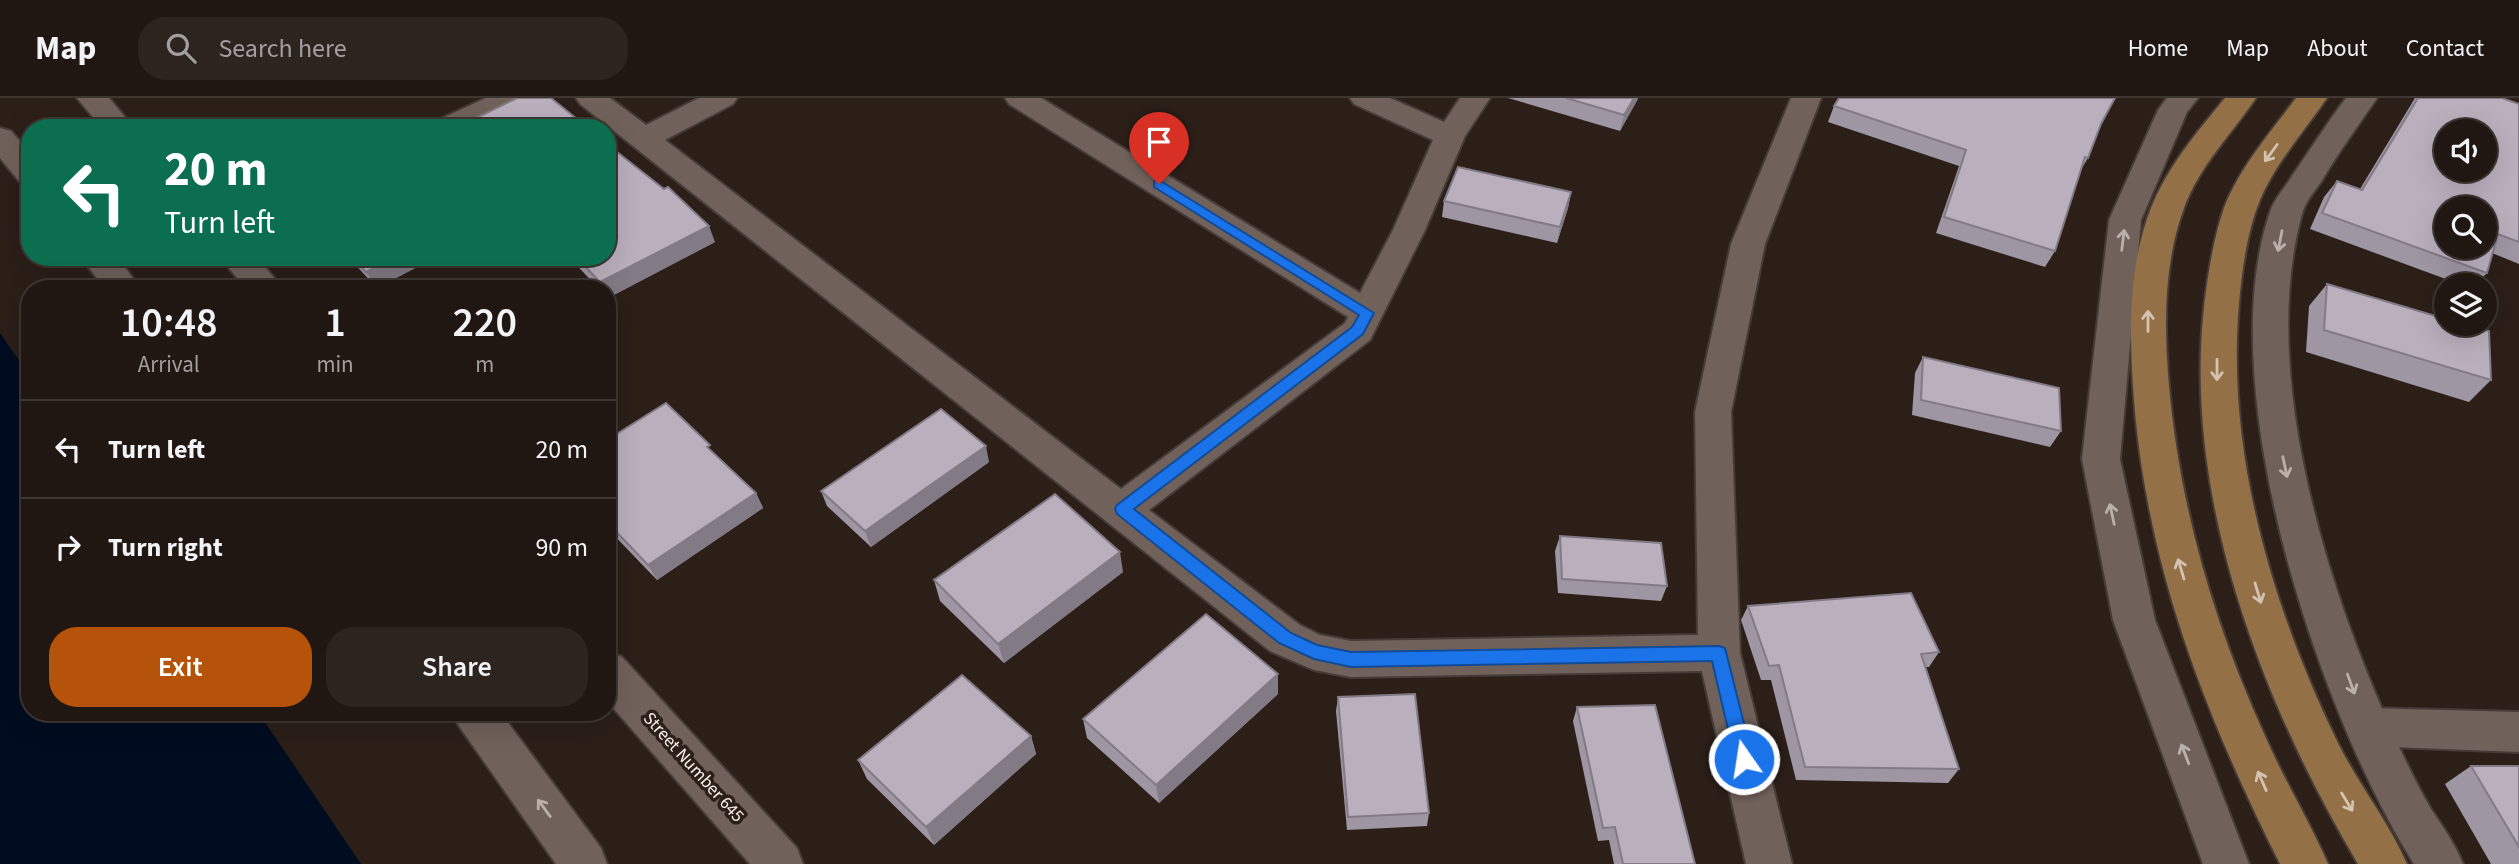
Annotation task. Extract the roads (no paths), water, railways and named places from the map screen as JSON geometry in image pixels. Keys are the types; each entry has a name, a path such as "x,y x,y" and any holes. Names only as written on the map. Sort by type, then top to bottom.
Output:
{"main road":[{"path":"2241,98 2189,163 2161,228 2152,267 2148,315 2152,424 2171,533 2200,631 2237,726 2273,805 2305,864"},
{"path":"2312,98 2259,171 2244,201 2233,236 2218,321 2216,371 2220,425 2229,484 2244,549 2266,619 2296,697 2334,781 2384,864"}],"street":[{"path":"92,98 111,119"},
{"path":"466,119 510,98"},
{"path":"591,98 1123,509 1285,638 1314,652 1351,659 1719,653"},
{"path":"644,139 722,98"},
{"path":"1020,98 1367,313"},
{"path":"1365,98 1450,136"},
{"path":"1123,509 1358,331 1409,230 1450,136 1475,98"},
{"path":"1769,864 1719,653 1713,412 1748,244 1806,98"},
{"path":"2183,98 2173,110 2125,220 2101,459 2134,620 2226,864"},
{"path":"2362,98 2337,131 2286,211 2276,263 2271,322 2273,387 2284,459 2300,532 2325,614 2367,727 2407,811 2440,864"},
{"path":"0,138 21,163"},
{"path":"105,266 117,280"},
{"path":"245,266 258,280"},
{"name":"Street Number 645","path":"616,680 780,864"},
{"path":"481,721 584,864"},
{"path":"2367,727 2519,732"}],"water":[{"path":"0,333 21,363 21,721 264,721 361,864 0,864"}]}
